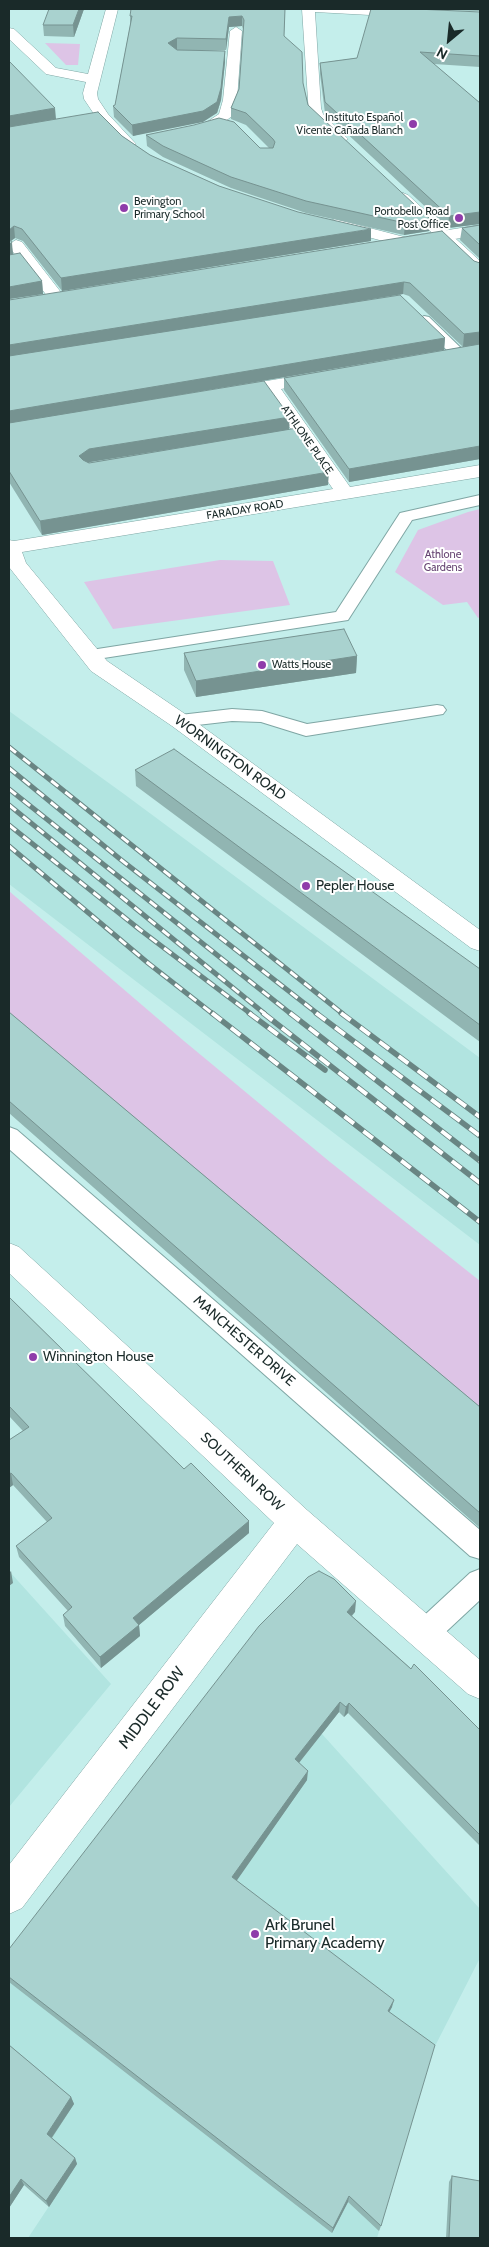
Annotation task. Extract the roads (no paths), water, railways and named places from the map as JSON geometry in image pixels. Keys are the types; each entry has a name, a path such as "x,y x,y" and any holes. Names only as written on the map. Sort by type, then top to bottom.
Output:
{"street":[{"path":"112,9 93,79 90,93 91,99 114,130 129,144 144,147"},
{"path":"308,9 312,94 316,115 351,148"},
{"path":"316,9 480,17"},
{"path":"179,134 226,124 225,116 230,100 229,56 236,31"},
{"path":"9,32 51,71 93,79"},
{"path":"392,187 480,269"},
{"path":"389,245 322,224 406,242"},
{"path":"369,248 480,230"},
{"path":"16,245 58,298"},
{"path":"38,301 77,295"},
{"path":"440,357 466,353"},
{"path":"212,395 336,374"},
{"name":"ATHLONE PLACE","path":"270,386 345,494"},
{"name":"FARADAY ROAD","path":"10,551 480,471"},
{"name":"WORNINGTON ROAD","path":"10,551 17,564 99,666 180,721 480,942"},
{"name":"SOUTHERN ROW","path":"9,1255 295,1522 480,1682"},
{"name":"MIDDLE ROW","path":"9,1895 295,1522"}],"lane":[{"path":"9,262 26,258"},
{"path":"417,313 466,353"},
{"path":"283,437 302,434"},
{"path":"91,655 342,616 406,516 480,500"},
{"path":"180,721 232,715 262,717 306,730 437,710"},
{"name":"MANCHESTER DRIVE","path":"9,1136 480,1547"},
{"path":"425,1633 480,1582"}],"railway":[{"path":"9,747 343,1014"},
{"path":"9,768 120,859 318,1014"},
{"path":"9,789 291,1014"},
{"path":"9,805 265,1014"},
{"path":"9,825 139,929 251,1014"},
{"path":"9,846 148,963 213,1014"},
{"path":"212,1013 480,1222"},
{"path":"249,1013 325,1070"},
{"path":"263,1013 480,1183"},
{"path":"290,1013 480,1161"},
{"path":"316,1013 480,1136"},
{"path":"341,1013 480,1117"}],"place":[{"name":"Instituto Español Vicente Cañada Blanch","path":"413,124"},
{"name":"Bevington Primary School","path":"124,208"},
{"name":"Portobello Road Post Office","path":"459,218"},
{"name":"Watts House","path":"262,665"},
{"name":"Pepler House","path":"306,886"},
{"name":"Winnington House","path":"33,1357"},
{"name":"Ark Brunel Primary Academy","path":"255,1934"}],"park label":[{"name":"Athlone Gardens","path":"443,561"}]}
